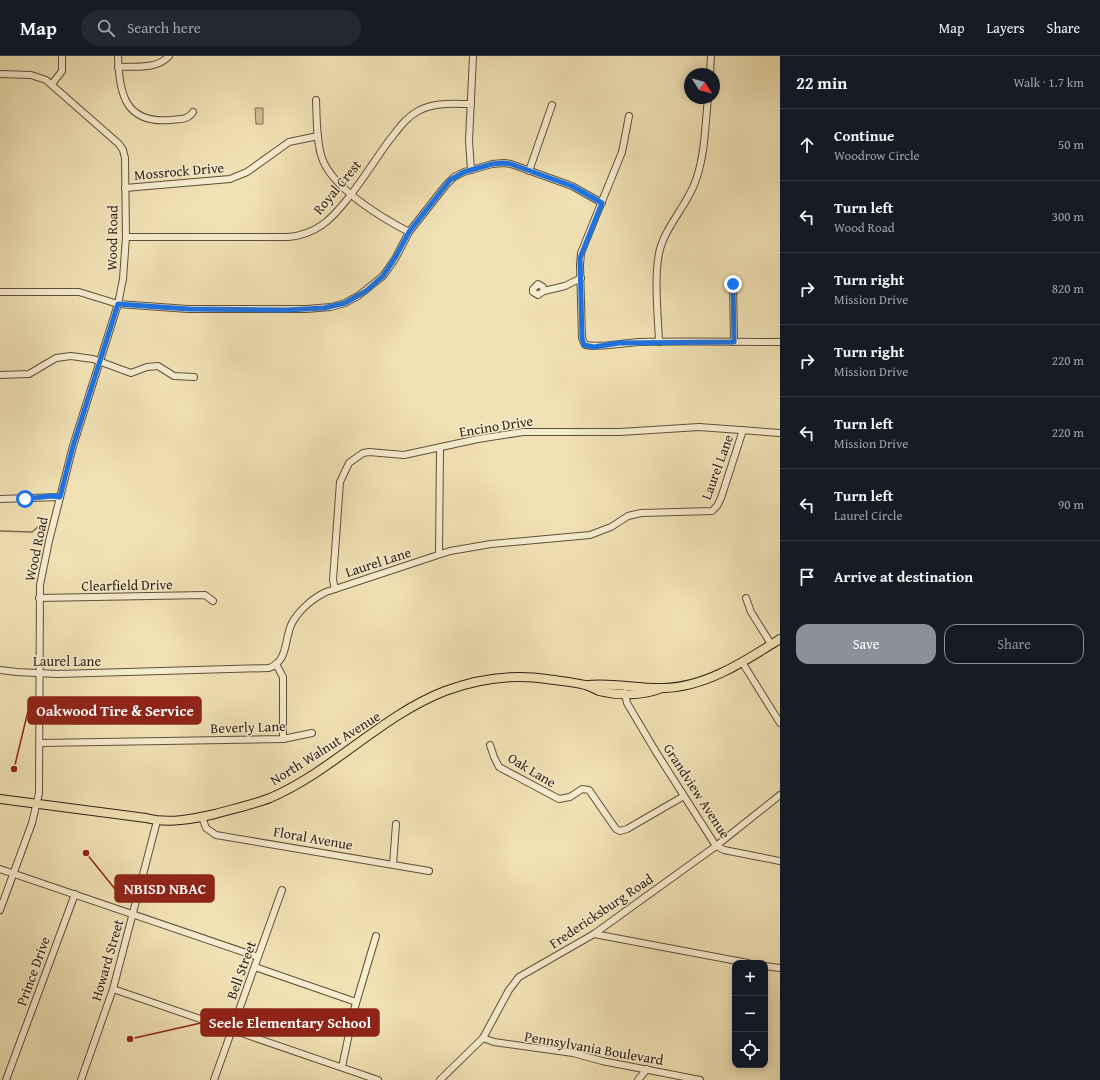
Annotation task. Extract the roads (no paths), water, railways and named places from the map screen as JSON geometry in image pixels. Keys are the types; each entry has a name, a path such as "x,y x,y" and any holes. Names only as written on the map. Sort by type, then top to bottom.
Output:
{"main road":[{"name":"North Walnut Avenue","path":"587,686 600,684 622,687 662,688 696,682 711,677 742,662 780,639"},
{"name":"North Walnut Avenue","path":"0,799 146,818 158,821 202,817 257,802 282,792 320,769 405,712 447,690 483,680 507,678 546,679 587,686 600,691 625,693 648,694 662,688"}],"street":[{"path":"52,84 62,71 62,56"},
{"path":"118,56 121,92 130,106 142,116 159,121 185,119 193,112"},
{"path":"118,67 156,64 169,56"},
{"path":"471,170 468,141 474,56"},
{"path":"710,68 711,56"},
{"name":"Wood Road","path":"0,74 32,75 42,78 52,84 119,144 123,150 125,158 126,237 123,279 118,304 73,446 45,561 39,598 39,792 37,805 0,910"},
{"path":"316,100 318,136 322,156 326,166 336,181 380,217 409,232"},
{"name":"Royal Crest","path":"126,237 295,236 308,233 323,225 351,192 400,127 417,111 434,105 471,104"},
{"path":"658,342 657,267 659,252 665,236 690,194 698,175 707,104"},
{"path":"529,171 552,105"},
{"path":"629,116 622,152 582,252 582,338 584,345 594,347 619,343 780,342"},
{"name":"Mossrock Drive","path":"125,188 230,179 247,172 290,142 318,136"},
{"path":"0,292 79,292 118,304 188,309 299,310 331,307 352,299 379,280 391,266 409,232 450,180 458,174 504,163 577,188 602,203"},
{"path":"544,291 564,286 581,278"},
{"path":"733,284 734,342"},
{"path":"0,375 29,374 62,356 78,356 131,373 147,367 158,366 174,376 194,378"},
{"name":"Encino Drive","path":"335,589 333,580 340,482 349,463 358,455 369,452 399,455 440,448 478,439 523,432 620,432 699,427 780,433"},
{"name":"Laurel Lane","path":"0,670 39,674 263,668 276,664 283,655 289,632 296,617 316,598 335,589 439,554 491,544 590,535 611,527 628,516 641,513 661,511 709,512 715,509 719,502 743,430"},
{"path":"439,554 440,448"},
{"path":"0,499 60,497"},
{"name":"Clearfield Drive","path":"39,598 205,595 213,601"},
{"path":"746,598 751,612 771,644"},
{"path":"742,662 780,722"},
{"path":"276,664 283,677 283,739"},
{"name":"Grandview Avenue","path":"625,693 627,703 716,846 724,850 780,861"},
{"name":"Beverly Lane","path":"40,744 283,739 312,733"},
{"name":"Oak Lane","path":"490,745 499,767 559,800 570,797 582,789 588,790 616,829 620,831 628,829 684,796"},
{"name":"Fredericksburg Road","path":"440,1080 483,1038 509,990 517,979 594,934 716,846 780,795"},
{"name":"Floral Avenue","path":"202,817 206,828 216,835 429,871"},
{"name":"Howard Street","path":"81,1080 112,989 158,821"},
{"path":"393,864 396,824"},
{"path":"0,869 258,957"},
{"name":"Bell Street","path":"214,1080 282,890"},
{"name":"Prince Drive","path":"6,1080 75,894"},
{"path":"594,934 732,960"},
{"path":"342,1067 356,1002 376,936"},
{"path":"768,966 780,968"},
{"path":"254,967 356,1002"},
{"path":"112,989 378,1080"},
{"name":"Pennsylvania Boulevard","path":"483,1038 491,1042 573,1053 602,1061 700,1080"},
{"path":"638,1080 647,1069"}],"waterway":[{"path":"0,531 32,532 47,519"}],"place":[{"name":"Oakwood Tire & Service","path":"14,769"},
{"name":"NBISD NBAC","path":"86,853"},
{"name":"Seele Elementary School","path":"130,1039"}]}
